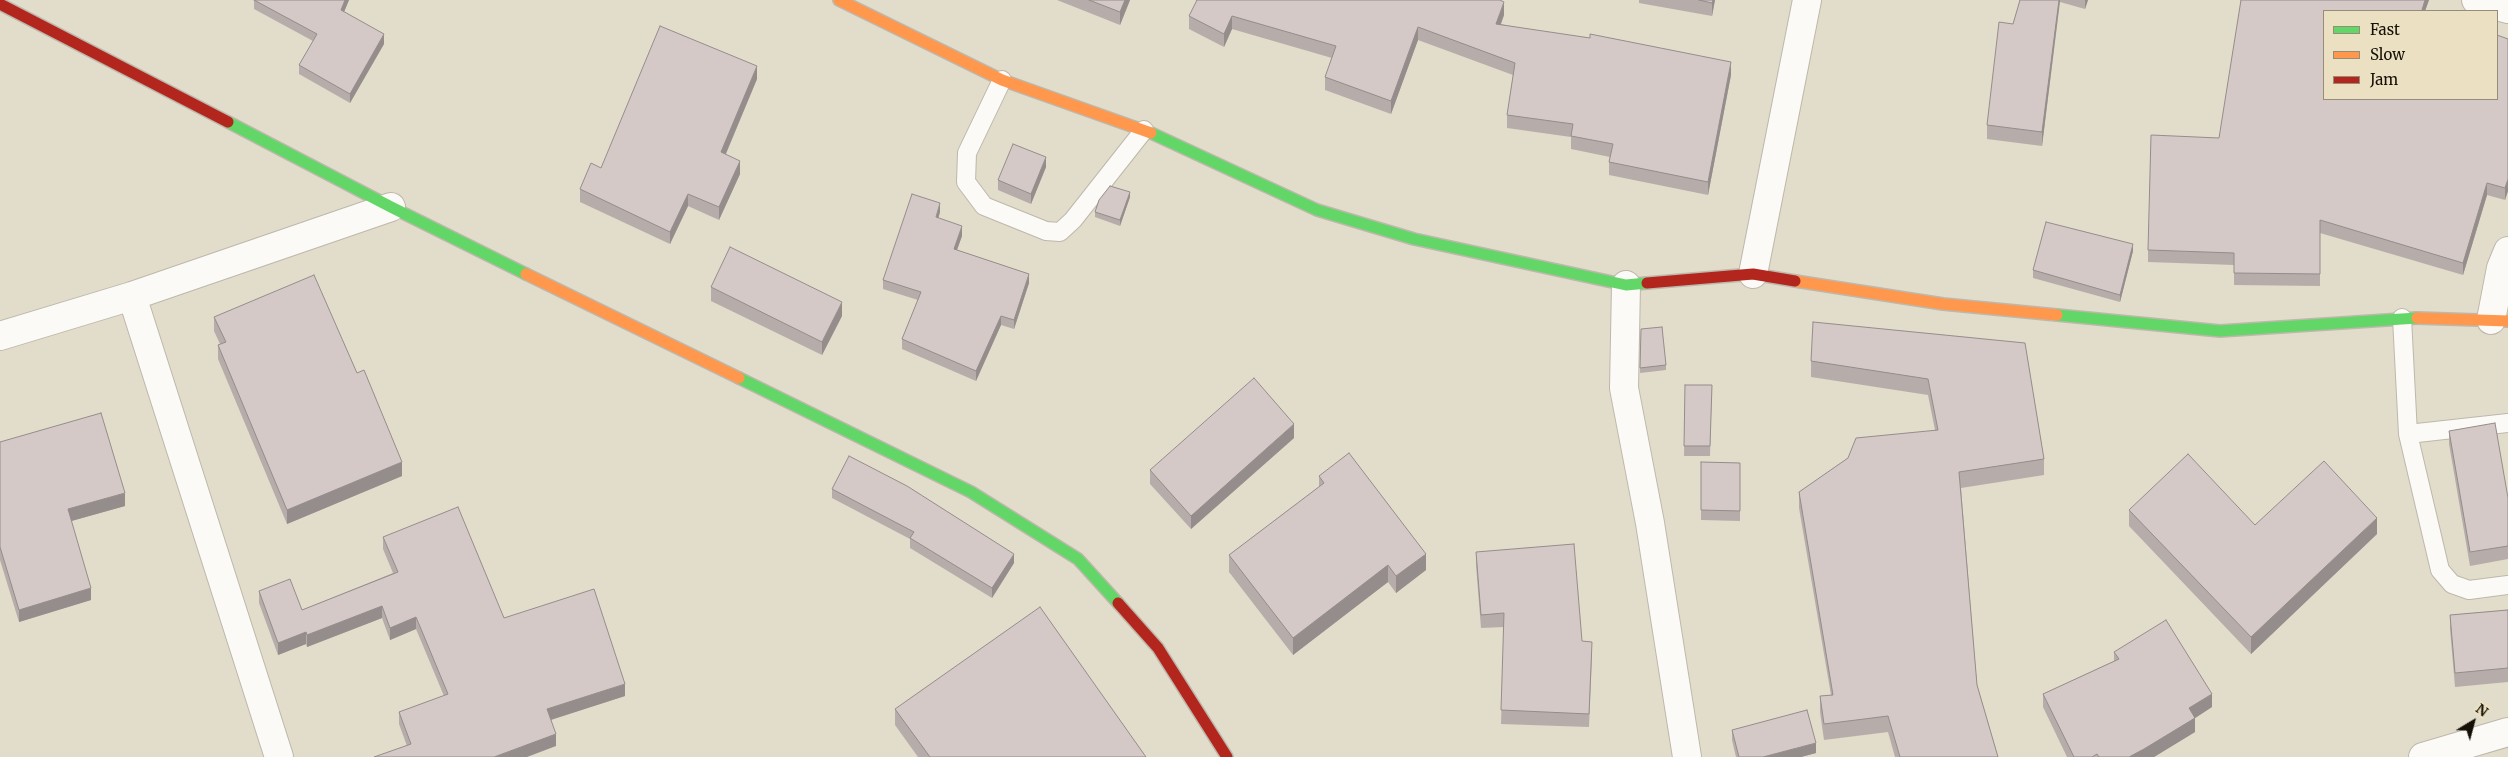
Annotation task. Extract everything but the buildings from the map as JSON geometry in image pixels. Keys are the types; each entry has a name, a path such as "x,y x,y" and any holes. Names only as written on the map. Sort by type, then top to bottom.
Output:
{"street":[{"path":"839,0 1002,80 1144,130 1317,210 1414,239 1626,285 1753,274 1943,304 2220,332 2402,318 2499,320 2501,268 2508,251"},
{"path":"1753,274 1808,0"},
{"path":"2476,0 2508,10"},
{"path":"0,4 391,207 971,492 1078,559 1158,648 1227,757"},
{"path":"0,336 132,296 391,207"},
{"path":"1626,285 1624,388 1650,523 1687,757"},
{"path":"132,296 279,757"},
{"path":"2423,757 2508,732"}],"lane":[{"path":"1002,80 966,153 966,182 984,206 1046,231 1060,232 1074,220 1144,130"},
{"path":"2402,318 2408,434 2440,570 2452,584 2469,590 2508,585"},
{"path":"2408,434 2508,423"}],"traffic: fast":[{"path":"228,122 391,207 526,274"},
{"path":"1151,133 1317,210 1414,239 1626,285 1647,283"},
{"path":"2057,315 2220,331 2417,318"},
{"path":"739,378 971,492 1078,559 1118,603"}],"traffic: slow":[{"path":"839,0 1002,80 1151,133"},
{"path":"526,274 739,378"},
{"path":"1795,281 1943,304 2057,315"},
{"path":"2417,318 2508,321"}],"traffic: jam":[{"path":"0,4 228,122"},
{"path":"1647,283 1753,274 1795,281"},
{"path":"1118,603 1158,648 1227,757"}]}
